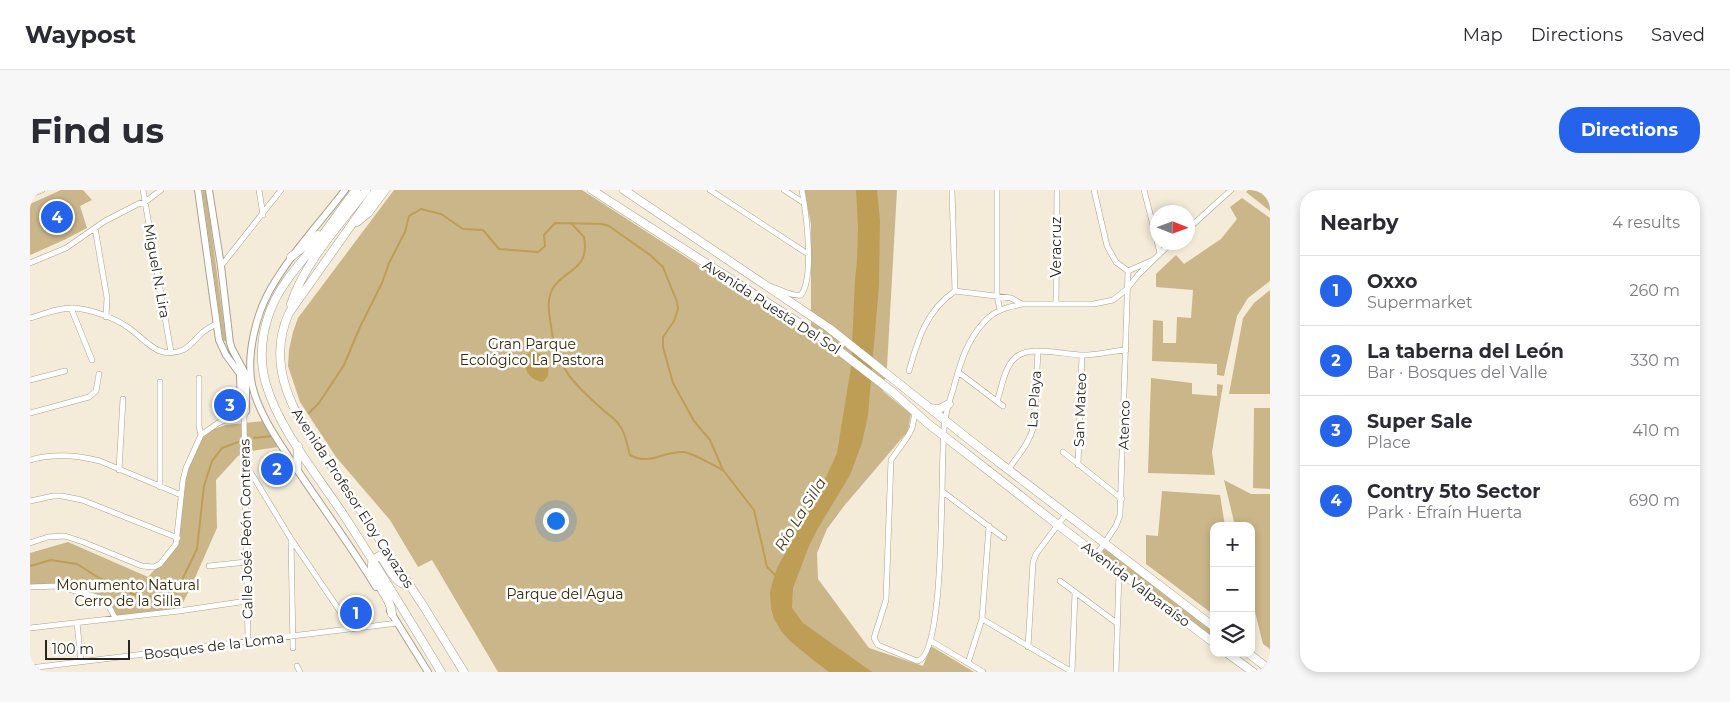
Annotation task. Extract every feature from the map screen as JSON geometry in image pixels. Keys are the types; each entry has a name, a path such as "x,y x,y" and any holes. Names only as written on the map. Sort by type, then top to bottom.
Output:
{"main road":[{"name":"Avenida Profesor Eloy Cavazos","path":"356,190 286,281 276,297 269,313 261,351 263,372 271,400 279,416 373,560 441,672"},
{"path":"346,233 368,213 385,190"},
{"name":"Avenida Puesta Del Sol","path":"592,190 824,339 894,393 944,436"},
{"name":"Avenida Puesta Del Sol","path":"625,190 830,328 1008,470"},
{"name":"Avenida Profesor Eloy Cavazos","path":"372,191 346,233 288,313 283,330 280,355 282,379 296,412 464,672"},
{"path":"288,313 299,286 314,261 372,191"},
{"path":"610,192 610,201"},
{"path":"634,216 642,210 644,204"},
{"path":"291,257 330,226"},
{"path":"930,408 939,409 949,404"},
{"name":"Avenida Valparaíso","path":"944,436 1210,640"},
{"path":"297,469 298,446"},
{"name":"Avenida Valparaíso","path":"1008,470 1210,624"},
{"path":"392,614 389,600 372,573 371,566 373,560 377,557 382,558 398,582 410,586"},
{"path":"1233,657 1253,672"},
{"path":"1253,657 1270,670"}],"street":[{"path":"30,195 42,190"},
{"path":"30,263 66,248 95,228 145,202 161,190"},
{"name":"Calle José Peón Contreras","path":"198,190 216,324 221,345 240,374 246,467 248,641"},
{"name":"Calle José Peón Contreras","path":"209,190 221,266 230,343 246,375 247,400 244,414"},
{"path":"259,190 263,215"},
{"path":"221,266 281,190"},
{"path":"710,190 808,254"},
{"path":"784,190 805,204"},
{"path":"765,285 777,287 795,296 802,295 804,290 808,254 805,204 802,190"},
{"path":"909,371 922,330 933,310 955,290 952,190"},
{"path":"997,190 997,296 1000,310"},
{"name":"Veracruz","path":"1056,190 1056,304"},
{"path":"1094,190 1107,246 1116,262 1128,271 1153,260"},
{"path":"1144,190 1160,253"},
{"path":"138,204 144,191"},
{"name":"Miguel N. Lira","path":"144,191 171,352"},
{"path":"341,191 291,257 270,290 254,330 251,375 255,397 264,417 372,581 428,672"},
{"path":"1195,223 1229,191"},
{"path":"95,228 107,298 106,317"},
{"path":"915,413 908,436 891,460 886,600 874,634 875,642 878,645 917,661 921,660 932,640 938,590 945,420 964,352 970,341 985,320 1000,310 1022,304 1104,303 1119,297 1163,250"},
{"name":"Atenco","path":"1098,554 1116,526 1120,515 1122,499 1128,271"},
{"path":"955,290 1014,298 1022,304"},
{"path":"30,318 71,308 86,310 129,328 152,348 171,352 187,348 204,331 216,324"},
{"path":"71,308 92,360"},
{"path":"221,345 230,343"},
{"path":"997,401 1012,360 1020,353 1038,351 1082,355 1126,350"},
{"name":"La Playa","path":"1008,470 1032,434 1038,351"},
{"path":"236,358 245,359 252,353"},
{"name":"San Mateo","path":"1078,465 1082,355"},
{"path":"30,380 65,371"},
{"path":"958,372 1004,406"},
{"path":"30,413 89,397 96,391 99,374"},
{"path":"199,378 199,426 201,436"},
{"path":"160,382 160,487"},
{"path":"247,400 250,396 255,397"},
{"path":"119,470 123,399"},
{"path":"30,543 48,537 65,536 148,568 164,562 178,538 181,495 186,468 201,436 218,423 244,414"},
{"path":"1063,452 1122,499"},
{"path":"30,460 54,456 71,456 100,461 181,495"},
{"path":"246,467 291,539 352,629"},
{"path":"943,492 1004,538"},
{"path":"30,502 53,496 82,500 178,538"},
{"path":"1028,647 1033,562 1036,554 1066,514"},
{"path":"968,663 982,619 989,526"},
{"path":"291,539 293,648"},
{"path":"209,566 246,562"},
{"path":"1116,672 1119,571"},
{"path":"1060,581 1118,624"},
{"path":"30,587 58,586 100,598 108,604 115,618"},
{"path":"982,619 1072,672 1075,593"},
{"path":"30,628 179,611 247,601"},
{"path":"76,622 81,662"},
{"name":"Bosques de la Loma","path":"30,668 39,669 81,662 398,623"},
{"path":"932,640 983,672"},
{"path":"297,666 300,672"}],"green space":[{"path":"61,190 83,190 92,200 80,206 87,228 30,255 30,204"},
{"path":"202,190 206,190 226,341 223,341"},
{"name":"Gran Parque Ecológico La Pastora","path":"394,190 582,190 811,338 811,224 804,190 897,190 887,367 883,391 911,414 908,431 844,506 827,529 817,553 818,579 869,648 923,666 931,646 974,672 498,672 432,560 418,567 390,520 336,457 300,402 288,366 289,350 298,318"},
{"path":"1248,190 1270,190 1270,211 1246,192"},
{"path":"1242,198 1270,218 1270,281 1248,298 1237,316 1224,376 1217,375 1217,364 1152,361 1153,320 1163,321 1163,343 1176,343 1177,317 1191,318 1193,290 1156,287 1156,274 1176,255 1184,264 1221,239 1237,219 1230,207"},
{"path":"1270,290 1270,394 1229,394 1243,318 1254,303"},
{"path":"1151,378 1192,383 1192,394 1217,396 1217,384 1223,385 1212,452 1215,475 1148,473"},
{"path":"1254,408 1270,408 1270,489 1253,488"},
{"name":"Monumento Natural Cerro de la Silla","path":"264,421 279,447 251,451 238,456 216,480 217,528 179,610 116,618 105,600 64,584 30,585 30,553 68,542 148,577 178,543 187,469 203,436 216,428 226,425"},
{"path":"1224,480 1251,494 1270,494 1270,649 1263,644 1255,612 1255,522 1234,522"},
{"path":"1162,491 1220,495 1224,522 1210,522 1210,612 1146,564 1146,535 1158,536"},
{"path":"1107,548 1210,625 1210,637 1102,554 1103,550"}],"shaded area":[{"path":"856,190 877,190 880,220 879,285 868,415 862,443 850,475 809,546 793,588 792,608 803,623 872,672 829,672 789,640 782,632 774,619 770,593 777,568 821,488 837,453 851,367 858,226"},
{"path":"531,352 547,355 549,360 548,376 543,382 531,377 526,370 524,356"}],"waterway":[{"path":"309,413 319,403 344,365 382,283 389,263 405,232 409,216 421,209 441,214 463,229 483,230 499,249 538,252 545,246 544,235 555,223 602,224 609,226 650,255 663,267 678,309 674,321 663,337 663,347 673,383 694,421 710,440 723,470 754,510 767,567 776,576"},
{"path":"571,223 584,237 585,249 583,258 554,287 548,304 552,333 558,356 563,366 576,384 618,423 624,433 630,455 637,458 650,459 683,452 698,457 723,470"},
{"path":"254,438 272,436"},
{"path":"30,566 51,560 77,564 127,592 146,598 168,594 181,582 197,549 204,486 212,461 222,448 241,441"}],"place":[{"name":"Contry 5to Sector","path":"57,217"},
{"name":"Super Sale","path":"230,405"},
{"name":"La taberna del León","path":"277,469"},
{"name":"Oxxo","path":"356,613"}],"water label":[{"name":"Río La Silla","path":"800,514"}],"park label":[{"name":"Parque del Agua","path":"565,594"}]}
